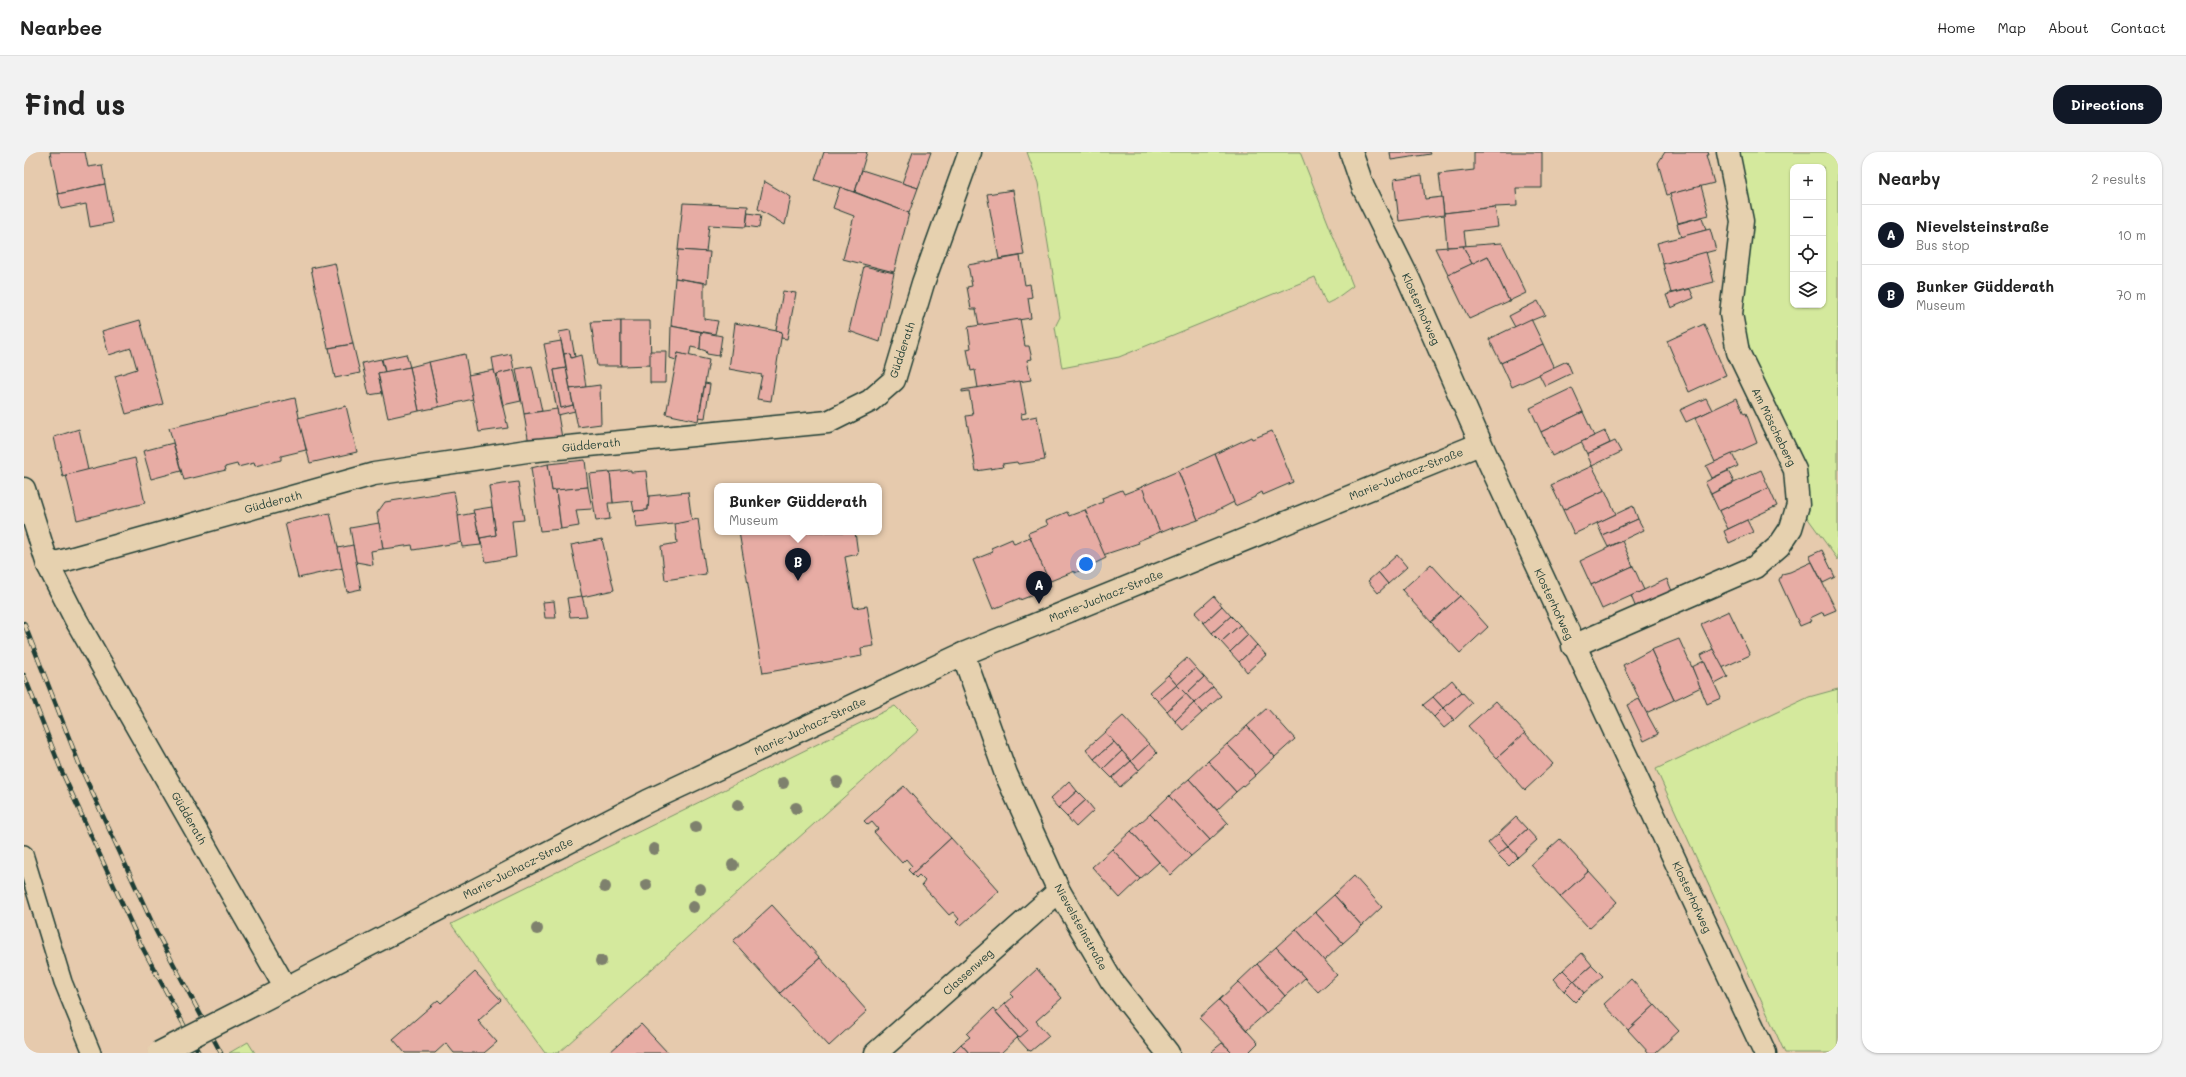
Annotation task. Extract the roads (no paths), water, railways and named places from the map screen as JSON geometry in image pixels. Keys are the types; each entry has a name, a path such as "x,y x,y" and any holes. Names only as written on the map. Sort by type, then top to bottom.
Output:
{"street":[{"name":"Güdderath","path":"48,565 374,474 527,451 828,422 870,401 894,380 923,283 970,152"},
{"name":"Klosterhofweg","path":"1351,152 1363,187 1409,280 1480,444 1573,646 1765,1053"},
{"name":"Am Möscheberg","path":"1573,646 1755,567 1779,546 1791,528 1798,505 1795,470 1738,352 1731,314 1742,221 1728,152"},
{"name":"Marie-Juchacz-Straße","path":"159,1053 648,802 963,654 1480,444"},
{"name":"Güdderath","path":"24,488 48,565 83,632 285,987"},
{"name":"Nievelsteinstraße","path":"963,654 1006,774 1059,891 1111,980 1168,1053"},
{"name":"Classenweg","path":"876,1053 1059,891"}],"lane":[{"path":"24,854 63,982 92,1053"}],"railway":[{"path":"24,623 80,766 156,931 221,1053"},
{"path":"24,675 62,772 140,943 199,1053"}],"place":[{"name":"Bunker Güdderath","path":"798,581"},
{"name":"Nievelsteinstraße","path":"1039,604"}]}
